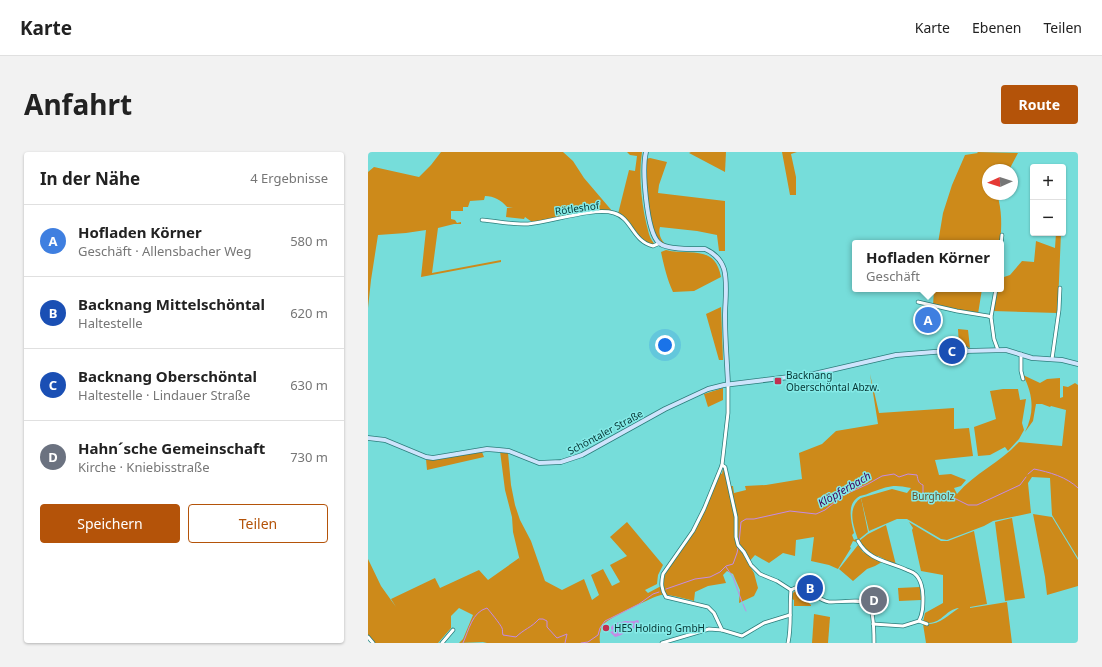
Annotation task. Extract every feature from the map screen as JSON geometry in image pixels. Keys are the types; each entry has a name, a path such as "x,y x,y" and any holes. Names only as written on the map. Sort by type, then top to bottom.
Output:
{"street":[{"path":"646,152 644,184 652,230 660,243 672,247 705,249 713,253 721,263 725,276 728,413 722,465 698,520 683,546 663,574 662,585 663,592 666,597 704,606 711,610 722,630"},
{"name":"Rötleshof","path":"482,220 527,224 594,212 612,212 618,214 636,236 643,242 653,246 660,243"},
{"path":"1002,235 1002,240"},
{"path":"1052,359 1059,310 1060,288"},
{"path":"995,292 991,317 994,339 998,350 1006,350 1032,358 1052,359 1078,364"},
{"path":"918,302 957,312 991,317"},
{"name":"Schöntaler Straße","path":"368,438 385,440 426,457 433,458 487,449 509,451 540,463 561,462 582,455 634,425 703,390 728,384 814,374 896,355 959,350 962,355 965,354 966,351 998,350"},
{"path":"1021,354 1021,371 1023,379"},
{"path":"722,465 725,467 735,507 736,537 738,545 755,570 791,590 805,587 822,600 829,602 867,603 870,607 873,624 874,643"},
{"path":"858,541 864,551 875,558 915,574 919,580 923,595 923,614 919,621"},
{"path":"788,643 791,626 791,590"},
{"path":"662,643 709,629 722,630 742,636 764,623 790,615"},
{"path":"873,624 904,626 919,621 927,624"},
{"path":"442,643 453,630"},
{"path":"368,637 373,643"}],"green space":[{"path":"441,152 563,152 573,161 584,178 613,212 601,211 532,222 525,217 524,219 506,217 507,208 513,208 507,207 500,200 485,196 484,200 470,201 468,207 463,207 463,211 451,211 451,219 455,220 457,223 461,222 461,224 438,228 432,273 501,260 501,262 421,277 426,230 378,235 368,308 368,172 374,167 419,177"},
{"path":"627,152 642,152 640,172 644,214 649,234 655,245 646,243 618,214 629,170 635,171 637,156 630,155"},
{"path":"726,152 725,172 689,153"},
{"path":"782,152 797,152 791,154 796,177 796,195 790,195"},
{"path":"977,152 1018,153 1012,164 982,164 982,200 998,200 1001,212 1000,240 938,240 943,213 952,185 965,155 978,153"},
{"path":"650,158 667,162 659,185 658,193 725,201 725,251 719,251 717,235 697,231 660,227 660,237 666,244 659,239 654,231 648,206 646,159"},
{"path":"1056,236 1061,236 1057,313 993,311 996,292 1004,292 1004,277 1010,275 1022,261 1034,262 1036,241 1055,248"},
{"path":"666,250 675,252 700,253 707,256 713,260 718,267 721,277 694,291 673,292 667,277 661,252"},
{"path":"934,292 982,292 978,314 933,306"},
{"path":"721,307 723,360 719,360 706,314"},
{"path":"958,329 968,330 970,348 964,345 959,345"},
{"name":"Burgholz","path":"870,374 879,413 954,408 954,429 969,428 973,456 935,460 939,475 951,474 966,480 961,486 954,488 957,494 1019,442 1062,446 1066,410 1036,404 1033,421 1025,432 1030,417 1032,403 1029,389 1023,375 1040,383 1047,379 1060,378 1060,398 1063,397 1063,386 1068,387 1075,383 1078,385 1078,558 1052,515 1050,478 1032,477 1028,483 1031,513 993,521 947,540 941,539 907,519 897,519 869,531 861,498 892,489 907,493 911,488 891,486 860,496 853,503 851,513 854,533 852,535 854,540 856,539 856,542 853,541 850,547 851,548 838,569 829,565 811,561 814,537 796,540 795,556 783,553 769,563 755,555 748,563 754,573 758,588 754,596 739,603 740,590 733,574 727,571 723,575 726,583 708,586 695,592 694,601 661,595 641,603 614,617 605,623 602,628 600,643 459,643 463,639 473,615 459,608 451,616 451,628 438,643 374,643 368,635 368,559 381,586 396,607 391,599 435,578 440,588 479,570 488,580 519,558 520,561 513,532 512,517 505,490 500,451 508,453 511,485 515,505 520,520 531,541 545,581 562,590 584,579 592,600 599,595 591,575 603,569 612,586 620,582 610,565 627,556 610,537 627,522 663,565 658,575 657,584 645,590 648,593 663,585 664,578 671,564 695,530 720,473 722,474 723,468 728,486 733,486 734,493 746,490 745,486 766,485 802,479 799,453 822,444 836,431 878,424"},
{"path":"723,388 723,400 708,407 704,394"},
{"path":"1018,389 1020,400 1026,399 1022,423 1024,430 1019,439 1008,451 1005,447 990,455 978,456 974,427 996,419 990,391"},
{"path":"482,452 484,457 427,470 426,459"},
{"path":"861,498 868,532 858,540 853,524 852,512 856,502"},
{"path":"1033,514 1052,517 1078,560 1078,586 1047,595"},
{"path":"1012,518 1025,598 1005,601 995,522"},
{"path":"909,522 941,541 948,541 974,531 987,604 970,608 1007,602 1012,643 926,643 923,624 938,622 959,608 950,611 934,622 923,622 925,613 943,603 943,575 921,571 912,530 913,528"},
{"path":"886,525 896,565 878,556 876,557 865,550 859,541 868,534"},
{"path":"858,545 863,552 882,562 867,569 853,581 839,569"},
{"path":"920,587 921,600 899,601 898,588"},
{"path":"796,590 800,590 803,597 811,606 794,606 792,594"},
{"path":"814,614 830,617 828,643 812,643"}],"shaded area":[{"path":"638,620 639,622 635,628 620,635 615,637 610,632 613,631 612,629 611,630 611,627 615,623"}],"waterway":[{"name":"Klöpferbach","path":"1028,474 1034,469 1046,472 1063,478 1078,488"},
{"name":"Klöpferbach","path":"739,543 741,522 746,519 754,519 790,511 816,514 825,510 844,495 882,476 894,474 899,477 908,474 917,475 919,482 923,485 923,499 926,501 952,497"},
{"name":"Klöpferbach","path":"954,498 968,505 977,505 1020,485 1026,477"},
{"name":"Klöpferbach","path":"666,589 695,579 710,577 720,572 726,566 733,564 738,548"},
{"path":"726,567 733,577 742,602"},
{"name":"Klöpferbach","path":"581,643 588,642 598,635 600,628 605,621 659,592"},
{"path":"743,604 746,611"},
{"name":"Klöpferbach","path":"463,643 474,617 482,610 487,608 501,626 503,635 516,637 539,619 543,619 547,621 547,627 557,638 567,634 565,643"}],"place":[{"name":"Hofladen Körner","path":"928,320"},
{"name":"Backnang Oberschöntal","path":"952,351"},
{"name":"Backnang Oberschöntal Abzw.","path":"778,381"},
{"name":"Backnang Mittelschöntal","path":"810,588"},
{"name":"Hahn´sche Gemeinschaft","path":"874,600"},
{"name":"HES Holding GmbH","path":"606,628"}]}
